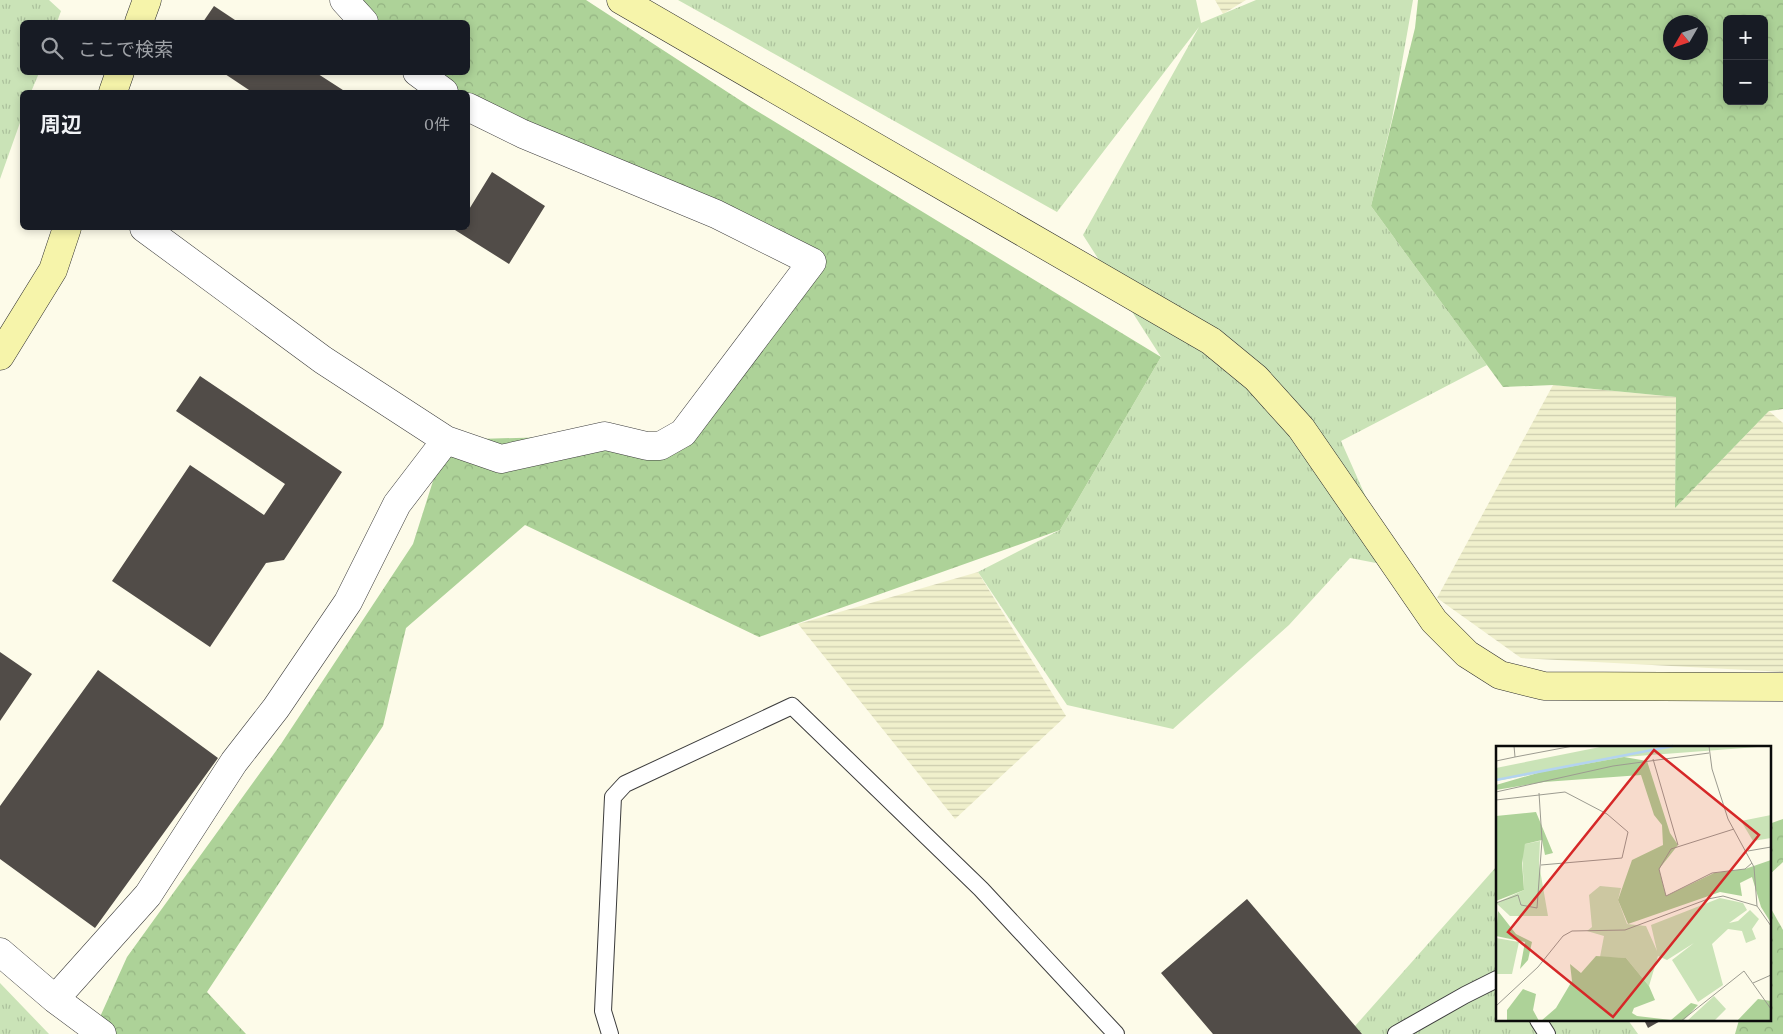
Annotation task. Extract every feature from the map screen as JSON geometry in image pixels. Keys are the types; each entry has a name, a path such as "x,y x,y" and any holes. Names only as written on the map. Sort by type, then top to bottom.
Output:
{"street":[{"path":"140,20 147,0"},
{"path":"344,0 362,20"},
{"path":"621,0 1211,341 1256,378 1301,428 1434,621 1467,654 1500,675 1544,686 1783,687"},
{"path":"114,90 119,75"},
{"path":"421,75 441,90"},
{"path":"147,230 323,360 446,440 502,459 605,436 647,446 660,446 684,433 812,262 716,214 523,134 470,108"},
{"path":"0,356 53,270 66,230"},
{"path":"55,999 148,895 234,762 276,708 348,602 397,504 446,440"},
{"path":"0,952 55,999 102,1034"}],"lane":[{"path":"610,1034 603,1011 613,797 625,784 792,706 981,889 1116,1034"},
{"path":"1396,1034 1496,980"},
{"path":"1539,1022 1546,1034"}],"green space":[{"path":"0,0 49,0 61,11 58,20 20,20 20,75 38,75 32,90 20,90 20,123 0,179"},
{"path":"345,0 586,0 752,108 1161,357 1060,530 759,637 525,525 406,628 383,726 207,992 246,1034 99,1034 95,1028 127,957 281,744 413,544 446,440 683,433 812,262 470,104 470,90 443,90 424,75 470,75 470,20 367,20"},
{"path":"678,0 1196,0 1201,23 1256,0 1413,0 1392,119 1371,206 1487,365 1341,441 1397,567 1350,558 1289,625 1173,729 1067,705 978,572 1060,530 1161,357 1083,235 1199,27 1057,212"},
{"path":"1215,0 1246,0 1223,14"},
{"path":"1418,0 1783,0 1783,409 1769,411 1675,508 1676,397 1553,385 1503,387 1371,206 1415,28"},
{"path":"1553,385 1676,397 1675,508 1769,411 1783,423 1783,672 1521,658 1437,598"},
{"path":"978,572 1066,716 955,819 798,624"},
{"path":"1783,819 1783,862 1770,874 1770,824"},
{"path":"1496,867 1496,1022 1629,1022 1638,1034 1348,1034"},
{"path":"1770,907 1783,930 1783,1034 1735,1034 1738,1022 1770,1022"},
{"path":"0,983 49,1034 0,1034"}],"building":[{"path":"214,6 235,20 204,20"},
{"path":"226,75 320,75 343,90 249,90"},
{"path":"492,172 545,206 509,264 455,230 470,230 470,208"},
{"path":"200,376 342,472 284,560 266,563 210,647 112,581 190,465 264,515 285,484 176,411"},
{"path":"0,652 32,674 0,721"},
{"path":"98,670 218,758 95,928 0,859 0,806"},
{"path":"1247,899 1362,1034 1213,1034 1161,973"},
{"path":"1645,1022 1658,1022 1648,1028"}]}
